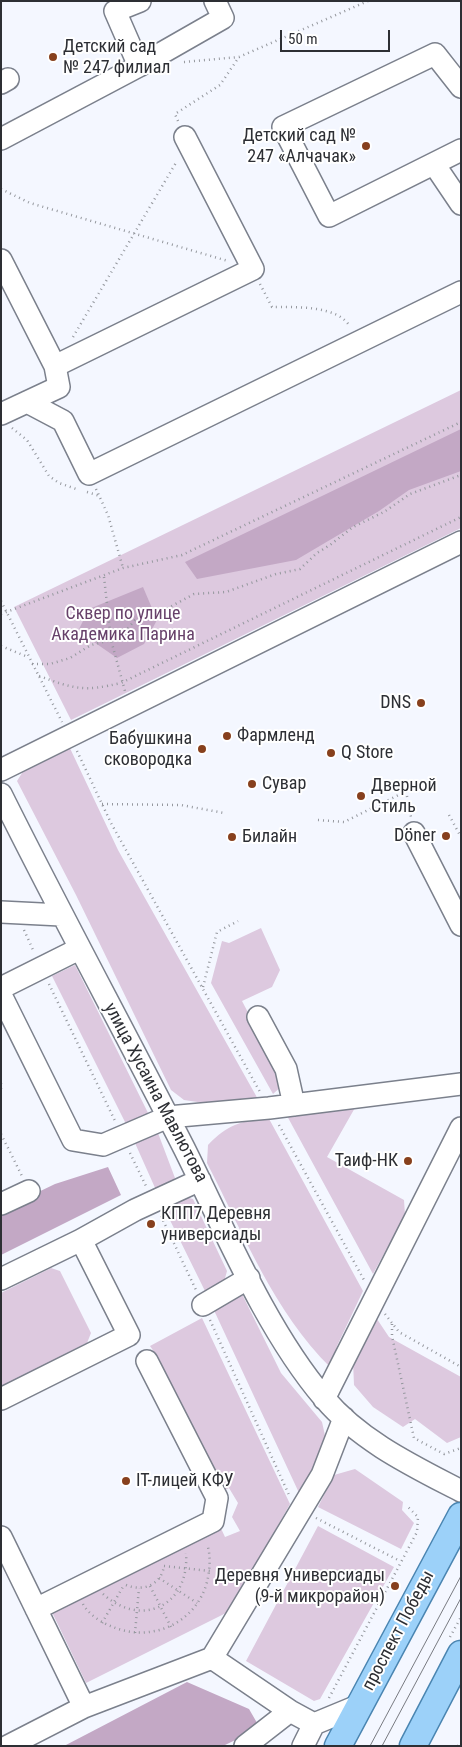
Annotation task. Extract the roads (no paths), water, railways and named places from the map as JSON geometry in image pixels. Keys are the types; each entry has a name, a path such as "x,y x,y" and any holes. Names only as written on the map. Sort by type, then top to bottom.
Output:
{"main road":[{"name":"проспект Победы","path":"338,1746 461,1516"},
{"path":"413,1746 461,1654"}],"street":[{"path":"139,66 116,11 140,1"},
{"path":"1,139 160,55 223,18 215,1"},
{"path":"461,87 435,54 284,127 329,216 461,150"},
{"path":"56,366 253,269 186,140"},
{"path":"434,164 461,204"},
{"path":"1,260 56,366 59,387 27,402 4,419"},
{"path":"27,402 63,421 89,474 461,292"},
{"path":"1,770 461,542"},
{"name":"улица Хусаина Мавлютова","path":"1,794 61,915 168,1117 249,1278 289,1350 324,1398 344,1418 393,1455 461,1491"},
{"path":"414,834 461,926"},
{"path":"1,912 61,915"},
{"path":"1,988 79,949"},
{"path":"1,995 73,1140 103,1145 168,1117 269,1108 461,1084"},
{"path":"258,1017 286,1069 294,1105"},
{"path":"324,1398 461,1128"},
{"path":"1,1279 81,1240 135,1210 200,1180"},
{"path":"1,1204 29,1191"},
{"path":"1,1399 130,1335 81,1240"},
{"path":"203,1305 249,1278"},
{"path":"36,1609 213,1521 217,1498 147,1361"},
{"path":"8,1746 84,1707 212,1658 322,1475 344,1418"},
{"path":"1,1537 84,1707"},
{"path":"212,1658 290,1711 314,1724"},
{"path":"303,1746 314,1724 360,1705"},
{"path":"244,1746 290,1711"}],"tram line":[{"path":"370,1746 461,1576"},
{"path":"382,1746 461,1598"}],"place":[{"name":"Детский сад № 247 филиал","path":"53,57"},
{"name":"Детский сад № 247 «Алчачак»","path":"366,146"},
{"name":"DNS","path":"421,703"},
{"name":"Фармленд","path":"227,736"},
{"name":"Бабушкина сковородка","path":"202,749"},
{"name":"Q Store","path":"331,753"},
{"name":"Сувар","path":"252,784"},
{"name":"Дверной Стиль","path":"361,796"},
{"name":"Döner","path":"446,836"},
{"name":"Билайн","path":"232,837"},
{"name":"Таиф-НК","path":"408,1161"},
{"name":"КПП7 Деревня универсиады","path":"151,1224"},
{"name":"IT-лицей КФУ","path":"126,1481"},
{"name":"Деревня Универсиады (9-й микрорайон)","path":"395,1586"}],"park label":[{"name":"Сквер по улице Академика Парина","path":"123,624"}]}
